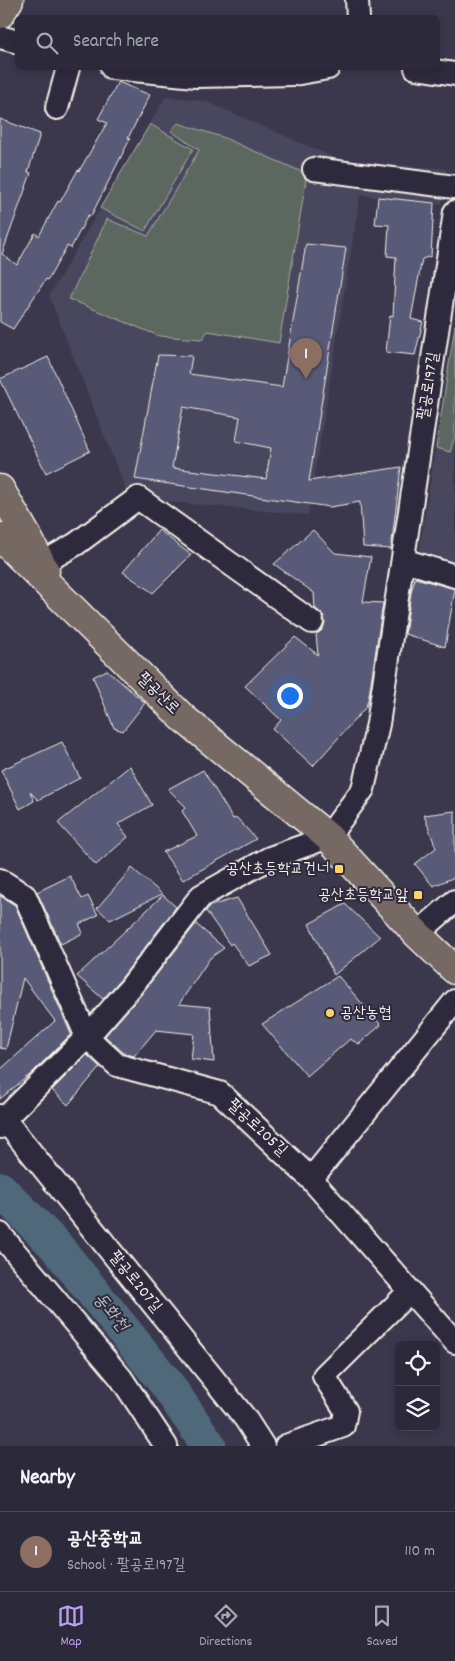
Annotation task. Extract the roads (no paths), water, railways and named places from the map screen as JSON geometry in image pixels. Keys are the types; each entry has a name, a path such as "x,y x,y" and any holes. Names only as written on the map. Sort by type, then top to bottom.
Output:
{"main road":[{"path":"0,14 9,0"},
{"path":"0,489 27,536 54,591"},
{"name":"팔공산로","path":"0,537 183,718 328,837 417,934 455,970"},
{"path":"0,561 54,591"}],"street":[{"path":"357,0 358,15"},
{"path":"0,37 15,41"},
{"path":"57,108 67,70"},
{"path":"133,70 196,76 294,74 317,70"},
{"path":"429,70 455,74"},
{"path":"314,169 455,186"},
{"name":"팔공로197길","path":"328,837 363,789 378,724 455,215"},
{"path":"41,564 76,544 138,498 312,622"},
{"path":"403,560 455,576"},
{"path":"1,1121 87,1037 130,988 201,896 270,858 328,837"},
{"name":"팔공로205길","path":"0,880 25,896 87,1037 117,1065 220,1093 312,1179 455,1342"},
{"path":"417,934 455,901"},
{"path":"312,1179 455,1001"},
{"name":"팔공로207길","path":"1,1121 245,1418 263,1446"},
{"path":"0,1234 121,1378 166,1446"},
{"path":"286,1446 343,1426 346,1411 324,1376 410,1291"}],"waterway":[{"name":"동화천","path":"0,1189 55,1245 166,1383 209,1446"}],"place":[{"name":"공산중학교","path":"306,379"},
{"name":"공산초등학교건너","path":"339,869"},
{"name":"공산초등학교앞","path":"418,895"},
{"name":"공산농협","path":"330,1013"}]}
